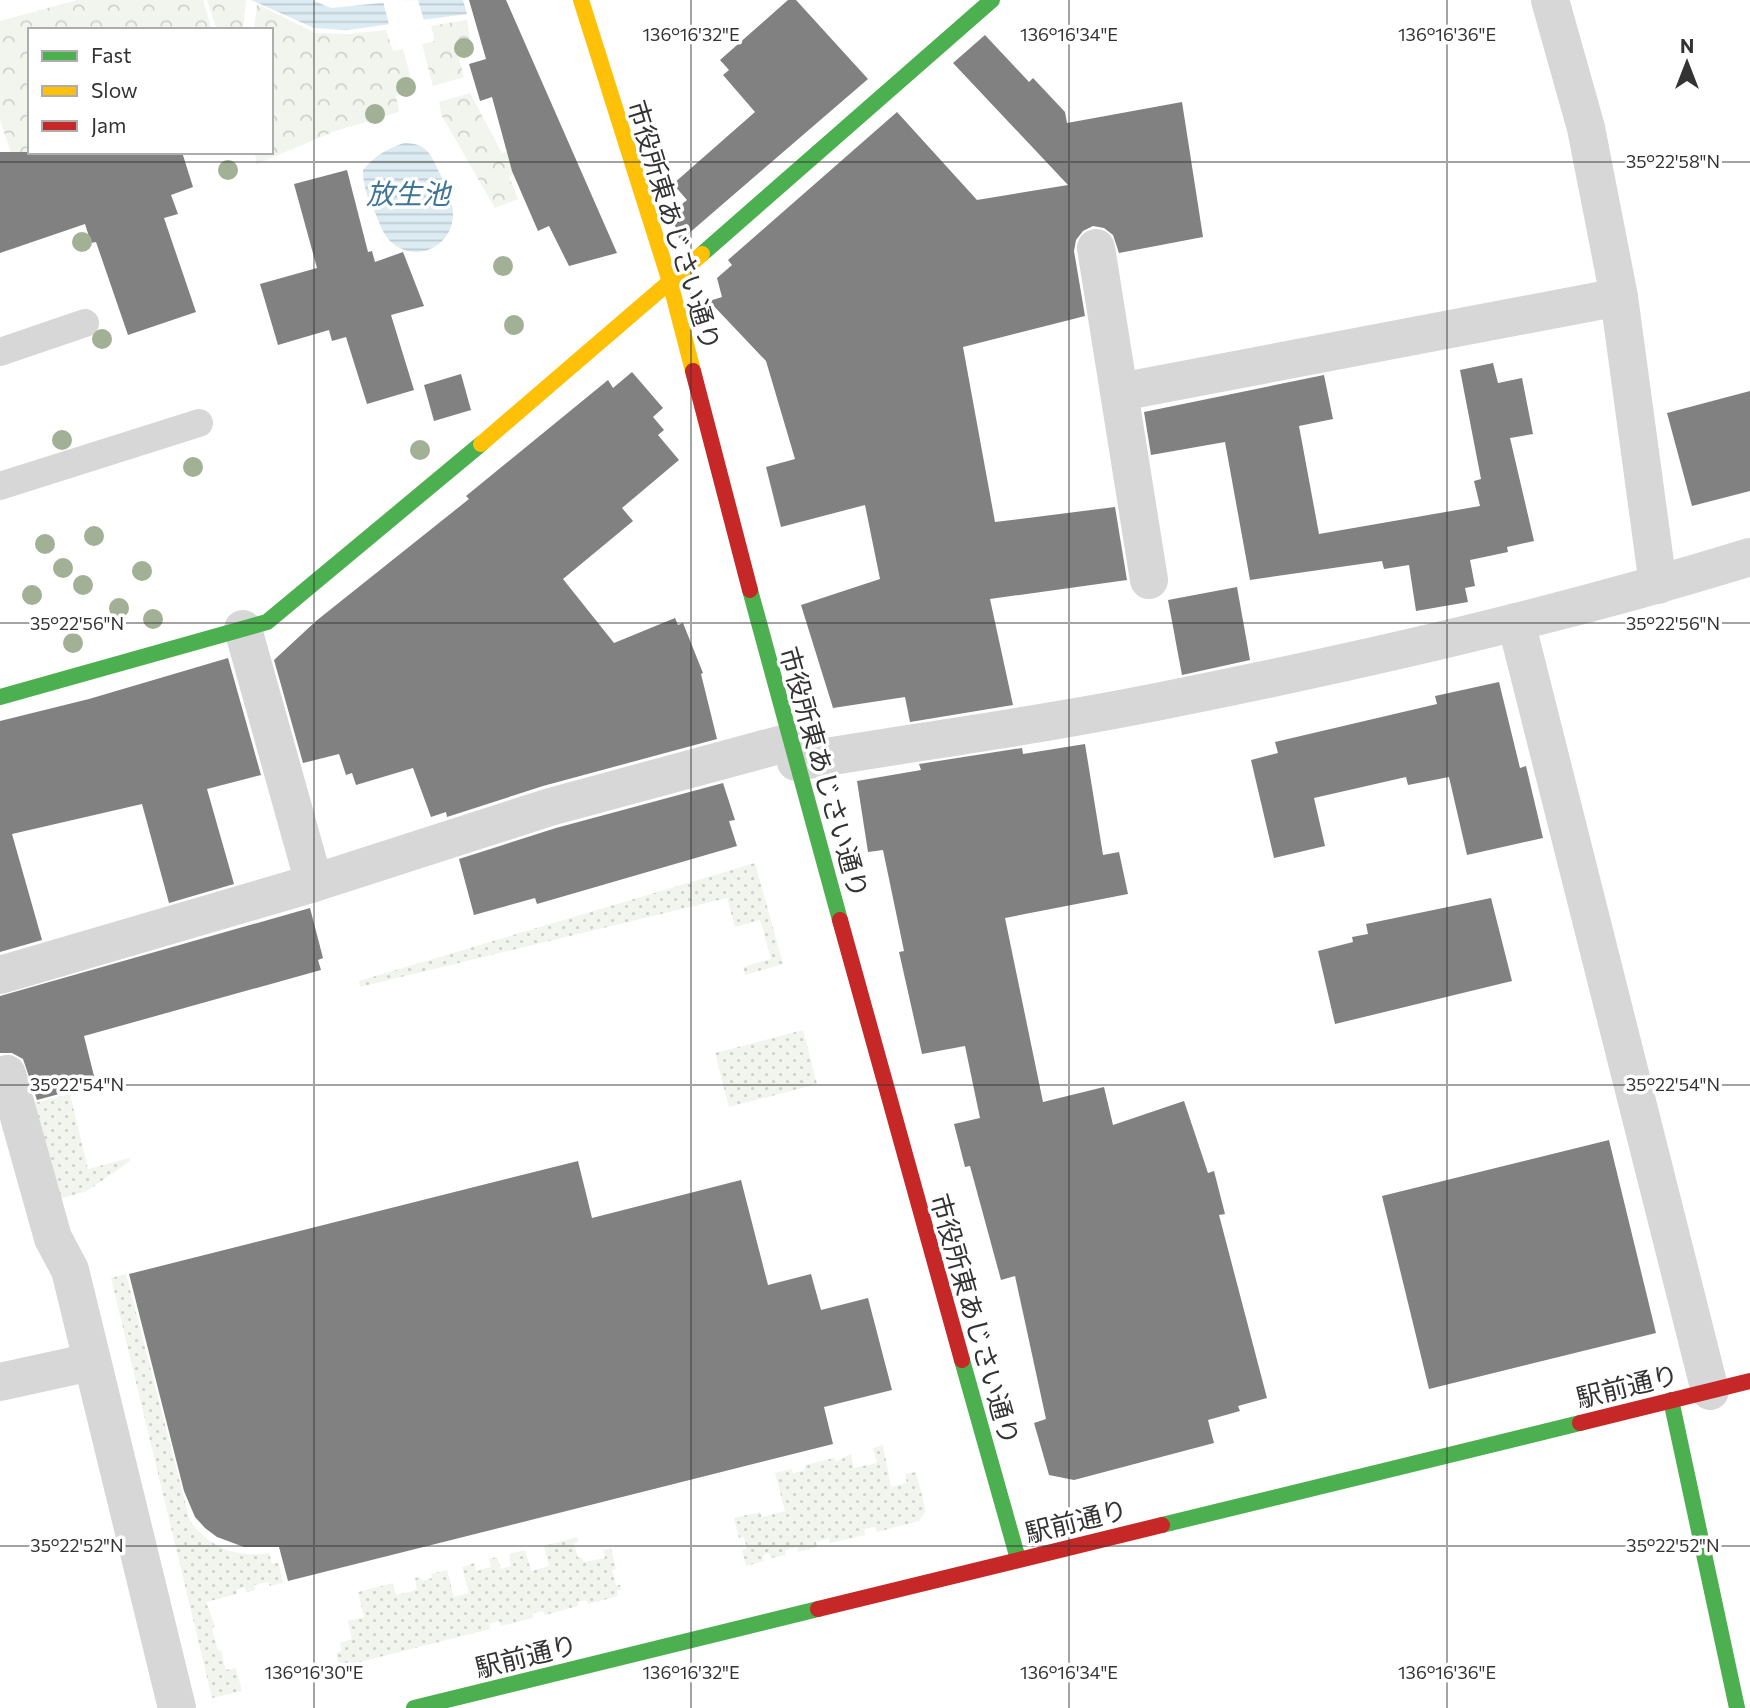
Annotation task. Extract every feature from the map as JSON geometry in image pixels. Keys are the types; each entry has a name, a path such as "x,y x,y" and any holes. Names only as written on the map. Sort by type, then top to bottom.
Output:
{"street":[{"name":"市役所東あじさい通り","path":"581,0 670,282 793,752 1018,1559"},
{"path":"0,697 267,622 670,282 992,0"},
{"path":"1550,0 1586,128 1619,298 1658,585"},
{"path":"1096,248 1149,580"},
{"path":"1120,392 1619,298"},
{"path":"0,975 314,883 550,807 793,752 1174,698 1516,622 1658,585 1750,557"},
{"path":"1516,622 1710,1391"},
{"path":"243,629 314,883"},
{"path":"0,1076 6,1073 53,1238 70,1270 177,1708"},
{"path":"0,1382 92,1362"},
{"name":"駅前通り","path":"414,1708 1750,1381"},
{"path":"1671,1400 1737,1708"}],"lane":[{"path":"0,352 85,323"},
{"path":"0,486 199,423"}],"green space":[{"path":"77,0 203,0 211,28 28,28 30,210 0,120 0,21"},
{"path":"207,0 246,0 243,28 216,28"},
{"path":"257,4 315,33 349,34 386,30 393,51 403,49 414,89 396,96 399,112 335,131 257,164 254,154 273,154 273,28 254,28"},
{"path":"467,20 473,55 459,59 464,77 433,86 422,44 435,41 431,26"},
{"path":"470,93 502,153 525,147 529,164 509,177 518,199 495,208 442,116 439,102"},
{"path":"755,863 783,964 745,975 743,967 771,959 760,920 735,927 727,898 360,987 359,981"},
{"path":"803,1030 817,1084 729,1107 715,1053"},
{"path":"70,1094 88,1169 130,1158 130,1161 87,1191 59,1199 34,1103"},
{"path":"126,1274 190,1521 206,1538 225,1549 246,1554 269,1553 272,1564 278,1562 283,1583 254,1585 255,1590 246,1592 245,1587 236,1590 237,1594 206,1602 215,1626 212,1628 218,1651 221,1650 226,1670 236,1668 242,1691 212,1698 111,1278"},
{"path":"883,1445 891,1487 907,1483 905,1474 916,1472 926,1511 919,1521 877,1532 875,1527 864,1529 865,1535 830,1543 829,1538 816,1542 817,1547 798,1552 797,1547 785,1550 786,1555 771,1558 769,1553 763,1555 764,1561 746,1566 742,1550 747,1549 744,1537 739,1538 734,1518 760,1512 762,1517 785,1511 775,1473 791,1469 793,1473 805,1470 805,1465 834,1458 836,1462 851,1454 854,1468 877,1463 873,1448"},
{"path":"577,1537 578,1542 574,1543 578,1558 582,1557 583,1562 605,1558 603,1550 611,1548 616,1569 612,1570 616,1585 620,1585 621,1589 617,1591 618,1596 588,1604 586,1600 578,1602 578,1606 545,1615 543,1611 533,1613 533,1618 501,1626 499,1621 489,1624 490,1629 340,1667 336,1653 342,1651 340,1643 352,1639 348,1621 364,1617 358,1592 393,1583 396,1595 417,1590 415,1578 420,1577 422,1581 432,1578 431,1574 447,1570 454,1597 469,1593 462,1567 474,1563 476,1571 491,1567 489,1559 497,1557 501,1569 511,1566 509,1554 525,1550 531,1571 549,1566 544,1546"}],"water":[{"path":"251,0 312,0 331,8 410,0 463,0 467,14 347,30 314,28"},
{"name":"放生池","path":"404,143 422,147 429,154 446,186 453,209 451,227 446,237 429,249 419,252 398,247 388,239 369,200 364,181 363,170 372,160"}],"pier":[{"path":"418,0 425,24 390,29 383,1"}],"building":[{"path":"469,0 506,0 617,253 569,266 549,226 538,231 512,171 492,97 480,101 469,64 486,59"},
{"path":"788,0 796,0 868,79 680,241 671,213 687,200 673,184 755,112 723,75 729,70 720,60"},
{"path":"985,35 1029,82 1033,78 1065,112 1067,123 1182,102 1203,237 1119,253 1113,235 1104,228 1093,226 1083,231 1076,240 1074,251 1085,316 963,347 995,522 1115,507 1127,580 990,599 1013,705 910,722 905,697 833,708 801,605 880,579 865,505 781,527 766,467 795,459 766,361 709,301 722,297 717,278 732,265 728,260 897,112 977,200 1068,185 953,63"},
{"path":"0,152 183,154 193,187 171,195 178,214 164,218 196,312 128,335 96,242 91,243 85,224 0,253"},
{"path":"347,170 368,252 372,251 375,262 403,252 424,306 391,315 414,390 367,404 346,337 332,341 329,330 278,345 260,284 317,268 294,184"},
{"path":"1493,363 1498,383 1522,378 1533,434 1510,438 1534,541 1507,547 1508,552 1470,560 1475,586 1465,588 1468,602 1416,611 1409,565 1384,569 1382,561 1250,580 1225,442 1151,455 1144,412 1324,375 1333,419 1299,426 1319,534 1480,506 1474,481 1481,479 1460,370"},
{"path":"632,372 663,408 653,417 664,430 658,435 679,460 622,508 633,521 563,579 614,643 675,618 678,625 683,623 703,673 701,674 717,739 543,786 447,817 446,812 431,817 413,768 356,785 352,773 346,775 339,754 303,763 274,660 316,621 469,499 466,496 608,380 613,388"},
{"path":"461,374 471,410 434,421 424,385"},
{"path":"1750,391 1750,491 1692,506 1667,413"},
{"path":"1237,587 1250,660 1182,675 1168,600"},
{"path":"228,658 261,775 207,789 234,884 169,903 142,804 12,834 42,940 0,952 0,721 89,699"},
{"path":"1499,682 1520,768 1526,766 1543,838 1467,855 1449,777 1408,785 1406,777 1314,798 1325,846 1274,858 1251,760 1278,753 1275,742 1437,704 1435,696"},
{"path":"1085,744 1103,855 1119,852 1128,894 1005,918 1043,1102 1104,1087 1113,1125 1184,1101 1208,1173 1214,1171 1225,1214 1219,1215 1267,1398 1238,1406 1240,1411 1208,1420 1214,1443 1074,1480 1049,1475 1034,1423 1046,1419 1015,1276 1001,1280 970,1166 965,1167 954,1124 980,1118 965,1046 922,1054 899,952 904,951 883,850 868,852 857,781 921,770 919,764 1022,748 1023,754"},
{"path":"723,783 735,820 729,821 737,846 537,904 535,898 474,915 459,859 556,828"},
{"path":"1491,898 1512,981 1335,1024 1318,951 1353,942 1352,937 1368,934 1366,924"},
{"path":"310,908 323,958 318,960 321,970 84,1036 96,1084 37,1100 23,1059 12,1053 0,1053 0,996"},
{"path":"1609,1140 1656,1333 1429,1389 1382,1196"},
{"path":"578,1161 592,1218 741,1180 768,1285 811,1274 821,1310 868,1298 892,1390 824,1407 833,1444 288,1581 279,1547 244,1547 217,1537 205,1528 195,1517 184,1491 129,1274"}],"traffic: fast":[{"path":"702,254 992,0"},
{"path":"0,697 267,622 481,444"},
{"path":"750,590 840,920"},
{"path":"962,1360 1018,1559"},
{"path":"1671,1400 1737,1708"},
{"path":"1162,1525 1580,1423"},
{"path":"414,1708 818,1609"}],"traffic: slow":[{"path":"581,0 670,282 693,371"},
{"path":"481,444 702,254"}],"traffic: jam":[{"path":"693,371 750,590"},
{"path":"840,920 962,1360"},
{"path":"1580,1423 1750,1381"},
{"path":"818,1609 1162,1525"}]}
